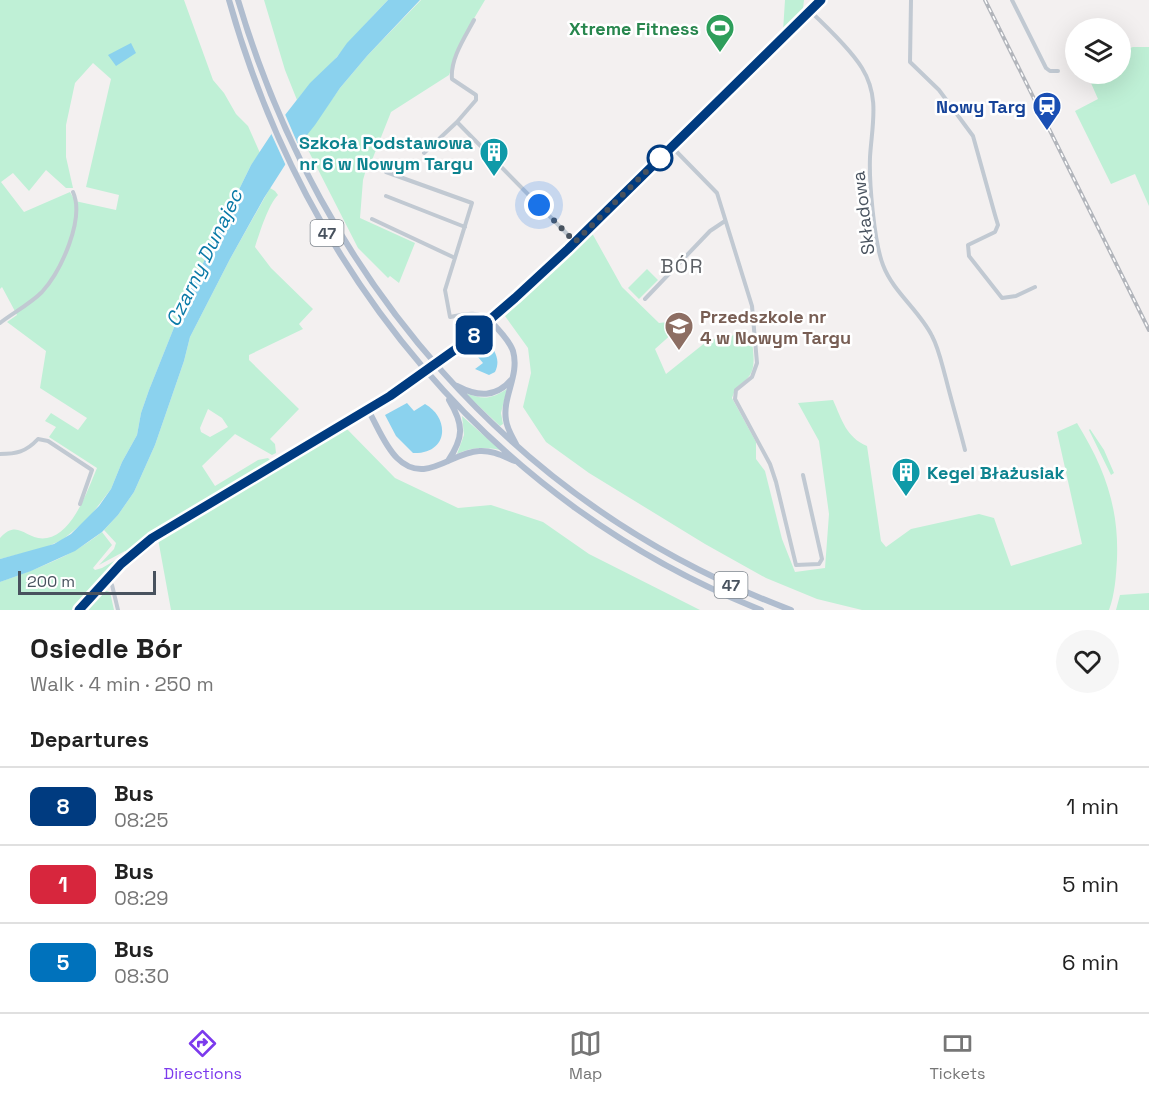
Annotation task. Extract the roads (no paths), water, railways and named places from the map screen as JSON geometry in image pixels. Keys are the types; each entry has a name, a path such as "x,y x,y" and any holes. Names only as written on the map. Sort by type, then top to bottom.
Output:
{"main road":[{"name":"47","path":"229,0 250,67 285,153 319,220 368,298 435,381 482,430 584,513 639,549 697,581 761,610"},
{"name":"47","path":"238,0 291,141 342,237 389,307 452,383 519,449 575,493 649,541 709,575 791,610"},
{"path":"79,610 140,548 163,531 368,410 443,360 491,321 575,242 821,0"},
{"path":"491,321 512,348 514,359 505,418 519,449"},
{"path":"452,383 473,393 486,395 500,391 512,378"},
{"path":"445,392 457,413 461,432 458,447 448,461"},
{"path":"368,410 392,452 412,467 425,468 479,451 500,454 521,464"}],"street":[{"path":"911,0 910,62 939,90 973,136 998,225 995,232 968,245 969,256 1002,298 1016,296 1035,287"},
{"path":"1012,0 1046,68 1050,71 1058,70"},
{"name":"Składowa","path":"810,11 862,68 869,83 874,99 875,116 870,158 875,224 883,266 889,278 932,334 939,352 965,450"},
{"path":"424,153 457,122 476,100 476,95 452,79 461,46 474,20"},
{"path":"457,122 575,242"},
{"path":"672,146 717,193 752,306 757,363 752,377 736,390 735,399 770,464 796,565 819,564 822,559 803,475"},
{"path":"386,172 472,203 445,290 450,317 479,314 491,321"},
{"path":"0,323 40,294 56,274 68,246 76,215 77,201 73,192"},
{"path":"386,196 465,227"},
{"path":"372,219 455,258"},
{"path":"645,299 710,231 725,221"},
{"path":"0,454 20,453 30,448 38,440 48,441 92,470 80,504"},
{"path":"108,579 118,610"}],"water":[{"path":"388,0 420,0 340,88 292,154 264,198 190,337 155,445 134,492 118,515 102,532 75,551 0,582 0,559 54,544 71,534 99,506 111,489 122,462 137,435 141,413 149,390 185,300 251,165 278,124 310,83 337,57 347,43"},
{"path":"131,43 136,53 116,66 108,55"},
{"path":"487,342 495,352 497,359 495,372 489,375 475,369 483,363 478,357 483,349 481,347"},
{"path":"407,403 414,411 425,404 439,418 442,434 434,448 425,452 413,453 396,436 385,415"}],"railway":[{"path":"985,0 1149,330"}],"place":[{"name":"Xtreme Fitness","path":"720,54"},
{"name":"Nowy Targ","path":"1047,132"},
{"name":"Szkoła Podstawowa nr 6 w Nowym Targu","path":"494,178"},
{"name":"Przedszkole nr 4 w Nowym Targu","path":"679,352"},
{"name":"Kegel Błażusiak","path":"906,498"}],"district":[{"name":"BÓR","path":"682,266"}],"water label":[{"name":"Czarny Dunajec","path":"204,258"}]}
